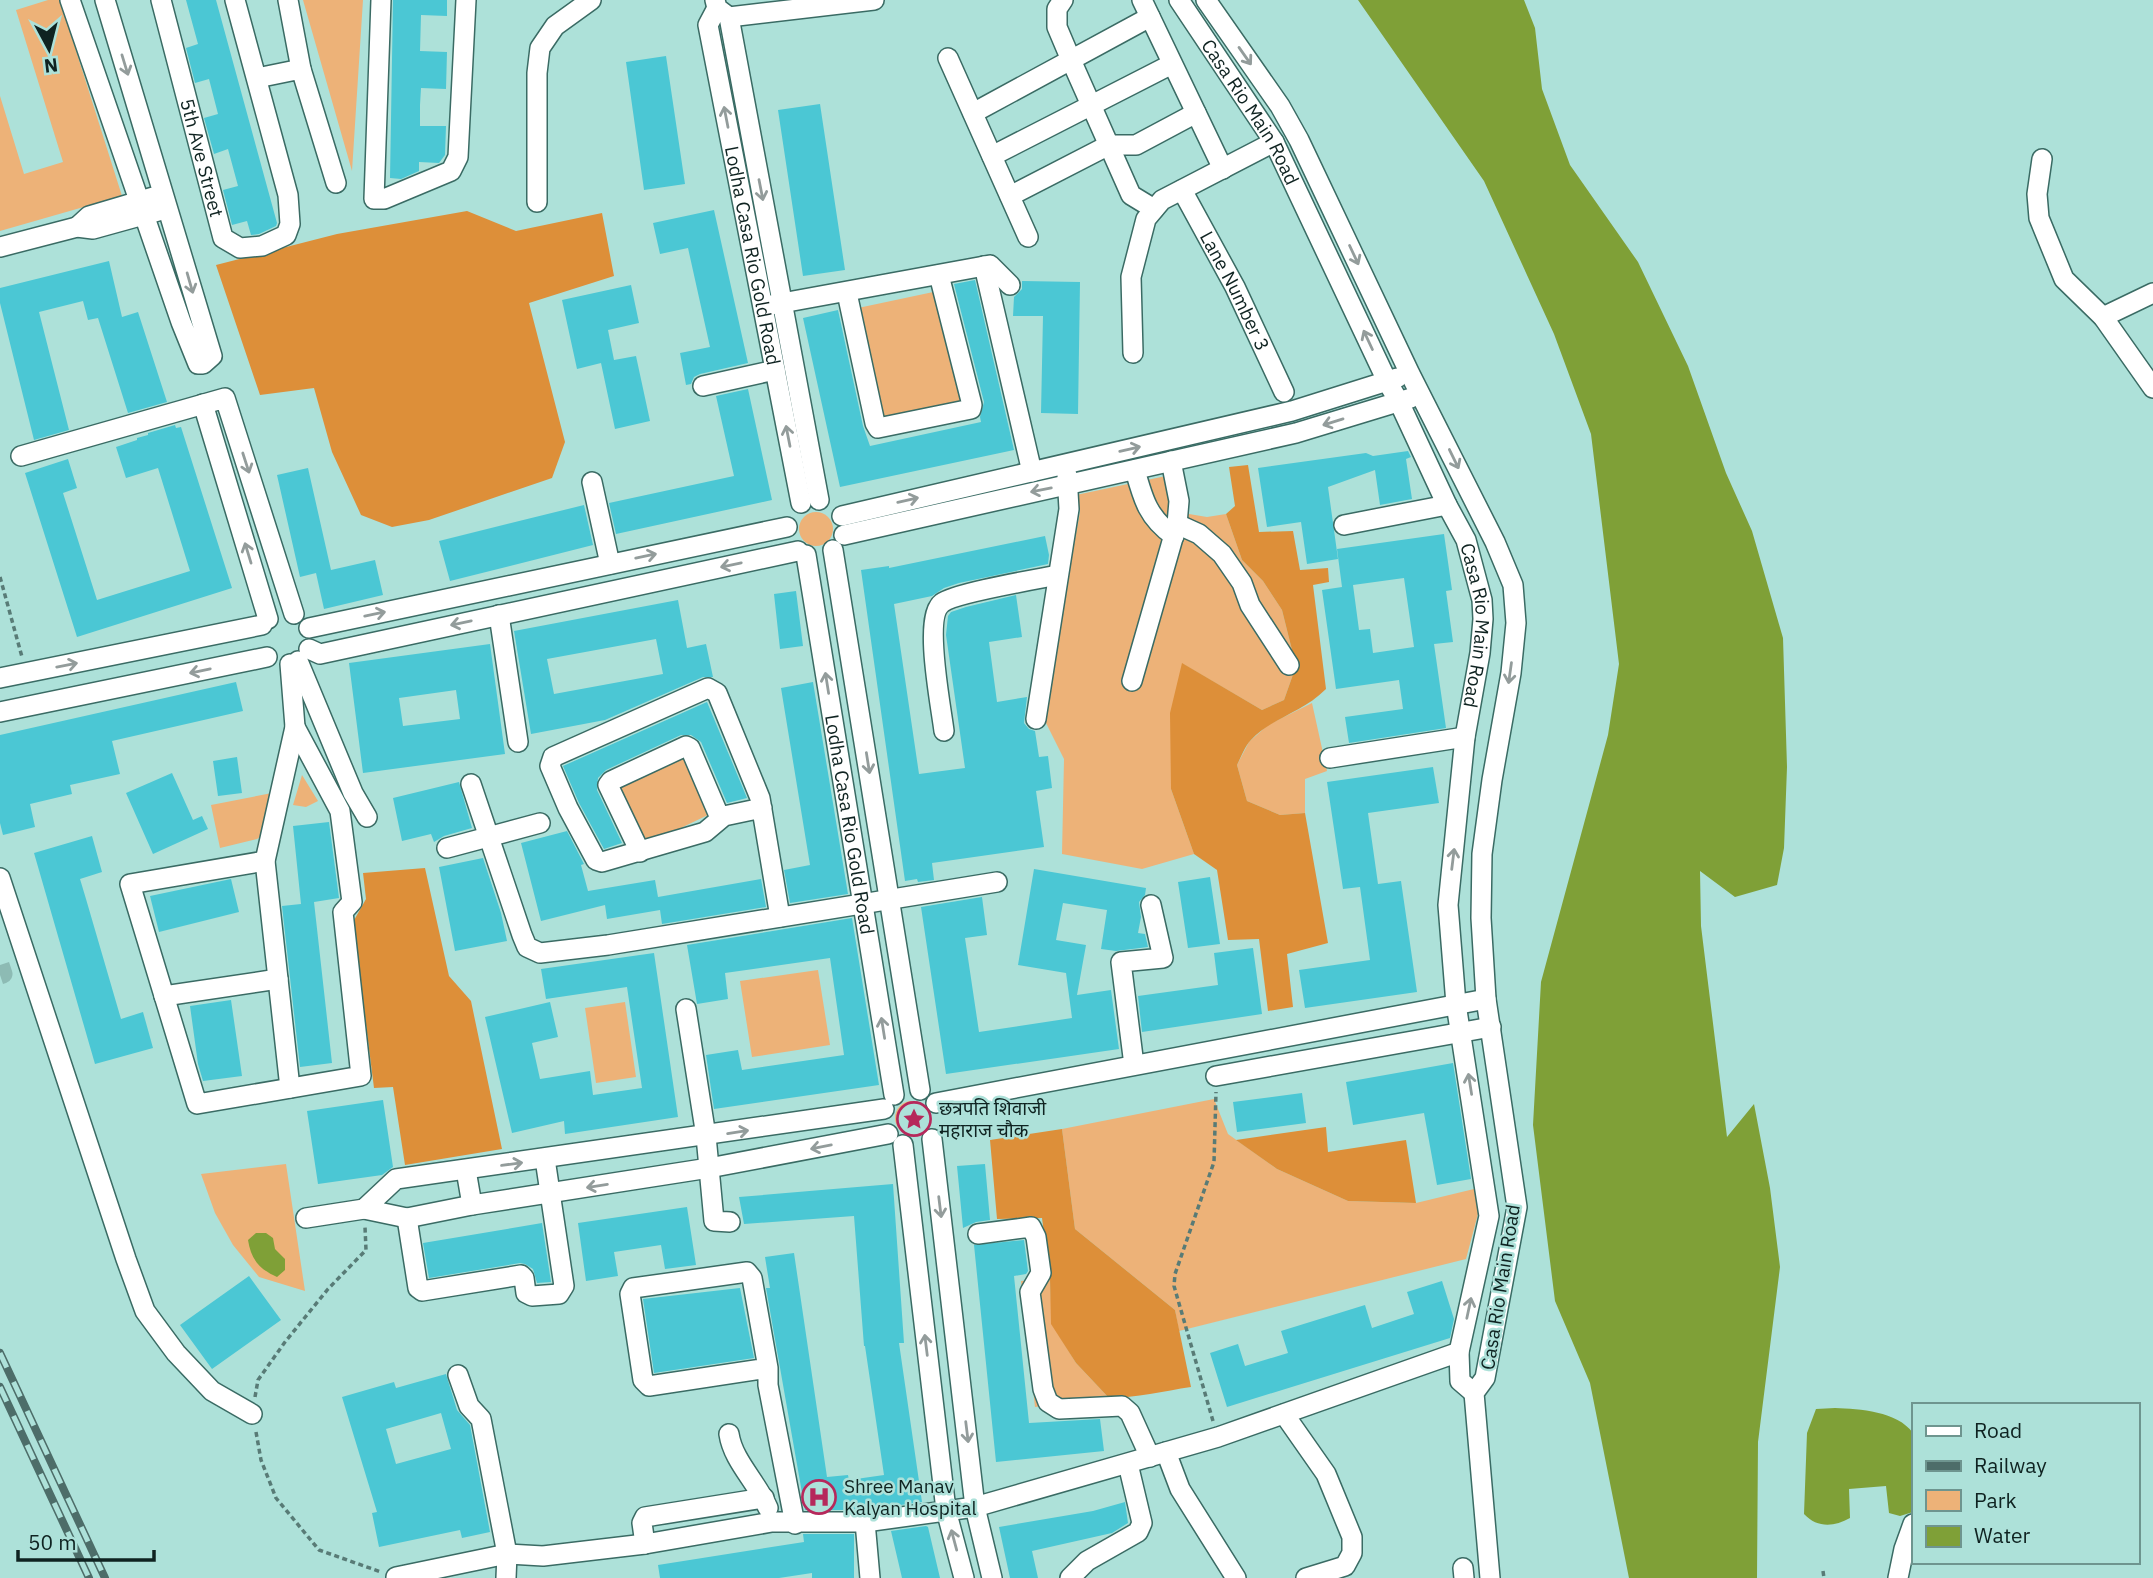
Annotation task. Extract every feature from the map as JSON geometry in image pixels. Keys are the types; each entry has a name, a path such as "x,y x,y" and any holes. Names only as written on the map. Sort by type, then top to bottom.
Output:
{"street":[{"path":"70,0 185,333 198,364 204,364 212,356 105,0"},
{"name":"5th Ave Street","path":"161,0 223,238 240,248 262,246 286,235 290,224 288,195 257,78"},
{"path":"236,0 257,78 301,69"},
{"path":"288,0 301,69 336,183"},
{"path":"381,0 374,199 384,199 451,171 458,157 466,0"},
{"path":"537,202 537,73 540,48 555,26 591,0"},
{"path":"720,8 874,0"},
{"path":"1063,0 1058,9 1057,27 1071,60 1130,195 1154,209"},
{"name":"Casa Rio Main Road","path":"1179,0 1274,142 1466,540 1482,609 1480,653 1465,737 1448,905 1456,1004 1489,1216 1459,1352 1460,1381 1474,1393"},
{"name":"Casa Rio Main Road","path":"1206,0 1280,106 1299,140 1410,373 1495,542 1513,586 1516,623 1511,673 1482,854 1481,918 1486,999 1517,1207 1485,1378 1474,1393 1490,1578"},
{"name":"Lodha Casa Rio Gold Road","path":"720,8 772,305 810,501"},
{"path":"973,113 1071,60 1146,8 1223,169"},
{"path":"948,58 1028,237"},
{"path":"992,156 1172,64"},
{"path":"1010,196 1109,145 1136,145 1196,113"},
{"path":"1133,353 1131,277 1146,219 1162,200 1274,142"},
{"path":"2042,159 2037,194 2039,218 2064,279 2103,317 2153,388"},
{"name":"Lane Number 3","path":"1182,190 1236,287 1284,392"},
{"path":"0,247 78,227 89,216 143,208 166,201"},
{"path":"772,305 984,266 994,267 1010,285"},
{"path":"984,266 1032,472"},
{"path":"847,293 878,428 971,409 939,275"},
{"path":"2103,317 2153,293"},
{"name":"Lodha Casa Rio Gold Road","path":"772,305 775,370 810,501"},
{"path":"703,386 775,370"},
{"path":"203,404 265,622 259,642 267,657 282,665 299,658 802,553 825,555 839,533 1032,472 1266,417 1410,373"},
{"path":"839,533 1271,439 1422,395"},
{"path":"21,456 225,398 294,614"},
{"path":"1266,417 1271,439"},
{"path":"1092,457 1097,479"},
{"path":"1132,681 1175,530 1178,501 1171,461"},
{"path":"1035,719 1069,509 1069,485 1065,464"},
{"path":"1135,470 1151,514 1160,526 1199,534 1222,554 1242,583 1250,605 1289,665"},
{"path":"592,481 610,564"},
{"path":"309,628 787,527 789,517 810,501 828,502 839,533"},
{"path":"1344,525 1447,505"},
{"name":"Lodha Casa Rio Gold Road","path":"787,527 792,544 802,553 863,904 889,1102 883,1125 895,1140 946,1510 964,1578"},
{"name":"Lodha Casa Rio Gold Road","path":"839,533 890,899 920,1090"},
{"path":"944,731 932,633 934,614 942,602 1058,575"},
{"path":"0,678 265,622 285,612 301,618 309,628 311,641 299,658 295,727 265,860 290,1088"},
{"path":"499,615 518,742"},
{"path":"0,712 267,657"},
{"path":"299,658 354,793 367,817"},
{"path":"762,808 720,818 705,832 602,862 596,860 568,808 550,766 553,757 708,688 717,693 760,798 762,808 780,917"},
{"path":"265,860 130,884 197,1104 361,1076 343,912 352,902 340,811 295,727"},
{"path":"1330,758 1465,737"},
{"path":"640,852 608,785 611,781 686,746 690,748 720,818"},
{"path":"471,784 522,935 527,947 540,953 608,946 997,881"},
{"path":"447,848 540,823"},
{"path":"0,878 145,1311 176,1353 212,1391 252,1414"},
{"path":"1134,1065 1121,962 1163,958 1151,905"},
{"path":"164,996 278,979"},
{"path":"936,1103 1486,999"},
{"path":"686,1009 706,1136 714,1221 730,1222"},
{"path":"1216,1076 1491,1027"},
{"path":"306,1218 364,1209 407,1218 472,1205 895,1140 920,1146 932,1139 940,1125 941,1115 933,1098 920,1090 905,1089 889,1102 706,1136 396,1179 364,1209"},
{"path":"932,1139 975,1507 992,1578"},
{"path":"407,1218 418,1288 422,1291 522,1275 526,1293 532,1296 559,1294 564,1286 545,1159"},
{"path":"467,1170 472,1205"},
{"path":"978,1234 1031,1227 1036,1237 1041,1273 1030,1292 1043,1389 1048,1402 1059,1409 1122,1406 1130,1412 1236,1578"},
{"path":"768,1368 649,1386 643,1380 630,1294 633,1288 747,1272 752,1279 768,1368 768,1385 795,1524"},
{"path":"396,1577 507,1553 543,1556 645,1544 772,1522 865,1522 975,1507 1218,1437 1459,1352"},
{"path":"458,1375 469,1406 481,1419 507,1553 506,1578"},
{"path":"1284,1414 1326,1474 1352,1537 1352,1553 1345,1566 1306,1578"},
{"path":"729,1434 731,1448 764,1498 772,1522"},
{"path":"1070,1578 1087,1561 1138,1532 1142,1523 1128,1464"},
{"path":"645,1544 642,1523 645,1517 764,1498"},
{"path":"865,1522 870,1578"},
{"path":"1898,1578 1912,1528"}],"path":[{"path":"0,577 27,673"},
{"path":"1216,1076 1214,1162 1175,1274 1174,1286 1218,1437"},
{"path":"364,1209 366,1251 328,1289 258,1380 252,1414 261,1460 276,1498 319,1550 396,1577"},
{"path":"1823,1571 1824,1578"}],"green space":[{"path":"48,0 60,0 122,196 0,231 0,96 24,174 63,162 16,10"},
{"path":"303,0 363,0 352,171"},
{"path":"938,291 963,410 882,426 858,308"},
{"path":"1180,473 1189,514 1207,517 1226,514 1242,560 1263,581 1282,610 1296,666 1284,700 1262,710 1183,664 1171,789 1194,854 1142,869 1062,854 1064,759 1042,715 1080,512 1076,495"},
{"path":"816,512 828,517 833,529 828,541 816,546 804,541 799,529 804,517"},
{"path":"1312,703 1327,771 1305,779 1305,813 1280,815 1247,801 1237,765 1249,742 1268,725"},
{"path":"684,751 708,815 643,846 612,784"},
{"path":"302,775 318,801 306,807 293,805"},
{"path":"277,792 267,832 257,839 220,848 211,805"},
{"path":"818,970 830,1045 752,1057 740,981"},
{"path":"625,1002 636,1077 596,1083 585,1008"},
{"path":"1214,1099 1228,1134 1277,1169 1348,1201 1416,1203 1474,1189 1479,1210 1466,1259 1179,1331 1175,1310 1075,1229 1062,1129"},
{"path":"912,1101 924,1106 929,1118 924,1130 912,1135 900,1130 895,1118 900,1106"},
{"path":"286,1164 305,1291 259,1277 233,1245 215,1213 201,1174"},
{"path":"1050,1279 1052,1324 1076,1363 1109,1398 1035,1407 1021,1281"}],"shaded area":[{"path":"467,211 516,231 602,213 614,276 529,303 565,442 552,478 429,520 392,527 361,515 332,452 314,388 260,395 216,265 337,234"},
{"path":"1248,465 1259,532 1293,531 1300,570 1328,568 1329,582 1313,585 1326,689 1307,704 1260,732 1247,745 1237,765 1247,801 1280,815 1305,813 1328,943 1287,954 1293,1007 1268,1011 1259,939 1228,940 1217,870 1194,854 1171,789 1170,713 1182,663 1262,710 1284,700 1296,666 1282,610 1263,581 1242,560 1226,514 1235,506 1229,467"},
{"path":"425,868 449,976 471,1001 502,1149 405,1165 393,1087 374,1088 353,922 366,899 363,873"},
{"path":"1326,1127 1328,1152 1406,1140 1416,1203 1348,1201 1277,1169 1236,1140"},
{"path":"1062,1129 1075,1229 1175,1310 1191,1387 1140,1396 1109,1398 1076,1363 1051,1324 1050,1279 1042,1218 997,1219 990,1140"}],"water":[{"path":"1358,0 1524,0 1535,28 1542,89 1570,165 1638,262 1688,366 1726,473 1752,531 1783,638 1787,767 1784,848 1777,885 1735,897 1700,871 1701,926 1727,1137 1754,1104 1770,1188 1780,1267 1758,1442 1757,1578 1629,1578 1590,1383 1555,1301 1533,1125 1541,982 1608,735 1619,664 1591,434 1554,334 1484,181"},
{"path":"256,1233 266,1233 273,1238 275,1249 285,1259 285,1270 277,1277 265,1271 251,1253 248,1240"},
{"path":"1835,1408 1877,1413 1898,1420 1912,1432 1912,1512 1900,1516 1889,1513 1886,1486 1849,1489 1850,1518 1838,1523 1820,1524 1804,1514 1807,1433 1816,1409"}],"building":[{"path":"186,0 216,0 277,223 259,234 251,235 247,221 232,225 223,190 238,186 228,149 214,154 204,118 218,114 209,79 195,83 186,48 198,44"},
{"path":"393,0 447,0 447,16 421,15 420,51 447,52 446,89 421,88 420,105 420,126 446,126 445,155 439,163 419,162 419,171 401,179 390,178"},
{"path":"666,56 685,184 644,190 626,62"},
{"path":"820,104 845,270 803,276 778,110"},
{"path":"714,210 748,363 700,374 694,377 691,384 686,385 680,353 710,347 688,248 660,254 653,223"},
{"path":"109,261 122,317 138,312 167,402 128,413 98,318 88,320 83,301 39,312 69,430 34,440 0,303 0,288"},
{"path":"975,280 1014,450 840,487 803,318 838,310 863,426 870,446 981,422 984,402 954,284"},
{"path":"1022,281 1080,282 1078,414 1041,413 1043,316 1013,316 1014,297 1022,289"},
{"path":"631,285 639,323 608,330 614,360 636,356 650,421 615,429 601,363 577,369 562,300"},
{"path":"748,389 772,500 616,534 609,503 734,476 716,396"},
{"path":"175,425 176,428 181,427 232,588 77,637 25,473 68,459 77,488 63,493 97,600 190,571 158,468 126,478 116,447"},
{"path":"1408,451 1411,457 1406,459 1412,499 1380,505 1375,470 1328,487 1338,559 1307,564 1301,522 1267,527 1258,468 1366,453 1373,456"},
{"path":"308,468 331,570 375,560 383,595 324,609 316,573 300,577 277,475"},
{"path":"584,505 593,545 450,581 439,541"},
{"path":"1444,534 1452,590 1446,591 1453,642 1434,644 1446,728 1349,743 1345,717 1403,709 1399,680 1336,689 1322,590 1342,587 1337,549","holes":["1404,578 1414,647 1373,653 1370,629 1359,630 1353,585"]},
{"path":"1045,536 1048,564 959,583 932,596 894,604 919,774 965,768 946,635 948,616 951,612 966,607 1016,595 1022,637 989,642 997,702 1027,697 1024,723 1035,731 1039,757 1048,756 1052,788 1036,791 1044,847 932,863 934,880 905,881 861,570 889,568"},
{"path":"796,591 803,646 780,649 774,594"},
{"path":"678,600 687,648 706,644 713,677 703,677 605,720 531,734 514,631","holes":["656,639 663,674 554,694 547,659"]},
{"path":"490,644 505,754 363,773 349,663","holes":["456,690 460,719 403,726 399,698"]},
{"path":"236,682 243,711 112,741 120,774 70,785 72,794 30,804 35,827 3,835 0,823 0,735"},
{"path":"813,682 848,894 790,903 784,870 810,865 781,688"},
{"path":"707,702 747,798 727,803 701,742 691,735 681,735 606,770 598,778 597,790 622,843 604,849 563,766"},
{"path":"237,757 242,793 218,796 213,761"},
{"path":"1433,767 1439,803 1368,813 1378,884 1401,881 1417,992 1305,1008 1299,970 1370,960 1360,887 1343,889 1327,782"},
{"path":"172,773 193,820 202,816 208,829 153,854 126,793"},
{"path":"459,782 472,828 444,836 434,842 431,834 402,841 393,798"},
{"path":"329,822 339,898 314,902 332,1063 300,1067 282,906 301,904 293,826"},
{"path":"567,831 584,864 581,865 588,891 655,880 658,897 761,879 766,907 662,924 660,910 607,919 605,905 541,921 521,843"},
{"path":"92,836 102,872 80,879 121,1019 143,1012 153,1048 95,1064 34,853"},
{"path":"483,858 507,941 455,951 439,867"},
{"path":"1034,869 1146,888 1145,895 1139,902 1141,917 1138,933 1145,934 1148,947 1116,951 1101,949 1107,910 1063,903 1056,940 1086,945 1077,995 1111,990 1119,1049 946,1074 921,907 982,897 987,935 965,938 979,1032 1072,1018 1066,973 1018,965"},
{"path":"1210,877 1220,944 1188,948 1178,882"},
{"path":"231,879 239,912 159,932 150,896"},
{"path":"852,918 879,1085 714,1109 706,1055 738,1050 742,1070 844,1055 830,958 725,973 728,999 697,1004 687,945"},
{"path":"1253,948 1262,1014 1142,1032 1138,996 1218,985 1214,953"},
{"path":"654,953 678,1117 565,1134 564,1121 512,1133 485,1017 550,1002 558,1037 532,1043 540,1079 590,1071 593,1095 642,1088 627,987 546,999 541,969"},
{"path":"231,1000 242,1076 203,1081 190,1006"},
{"path":"1453,1063 1471,1179 1437,1185 1424,1113 1353,1125 1346,1082"},
{"path":"1302,1093 1306,1123 1237,1132 1233,1102"},
{"path":"383,1100 393,1167 382,1175 318,1184 307,1111"},
{"path":"985,1164 990,1220 963,1228 957,1166"},
{"path":"893,1184 904,1343 899,1343 922,1502 864,1510 805,1510 766,1288 770,1288 765,1257 794,1253 827,1477 848,1475 849,1480 884,1475 864,1346 854,1216 744,1224 739,1197"},
{"path":"687,1207 696,1265 665,1269 661,1245 614,1252 618,1276 586,1281 578,1223"},
{"path":"542,1223 551,1282 537,1283 533,1269 520,1263 429,1278 423,1243"},
{"path":"1024,1240 1028,1271 1026,1274 1014,1276 1029,1423 1100,1419 1104,1451 996,1462 974,1245"},
{"path":"249,1276 281,1320 212,1369 180,1325"},
{"path":"1442,1281 1454,1319 1450,1338 1227,1407 1210,1353 1238,1344 1245,1366 1288,1353 1281,1331 1365,1305 1372,1328 1414,1314 1407,1292"},
{"path":"740,1288 754,1358 654,1373 643,1299"},
{"path":"446,1374 457,1410 470,1425 490,1532 462,1538 460,1530 379,1547 372,1513 377,1512 342,1397 394,1382 396,1388","holes":["441,1413 451,1449 396,1464 386,1429"]},
{"path":"1125,1502 1128,1523 1112,1533 1032,1551 1038,1578 1010,1578 999,1527 1093,1511"},
{"path":"926,1526 940,1578 902,1578 891,1531"},
{"path":"803,1534 854,1534 854,1578 812,1578 812,1573 779,1578 660,1578 658,1565 804,1542"}],"tunnel":[{"path":"0,965 3,974 0,975"}],"railway":[{"path":"0,1353 105,1578"},
{"path":"0,1387 89,1578"}],"place":[{"name":"छत्रपति शिवाजी महाराज चौक","path":"914,1119"},
{"name":"Shree Manav Kalyan Hospital","path":"819,1497"}]}
